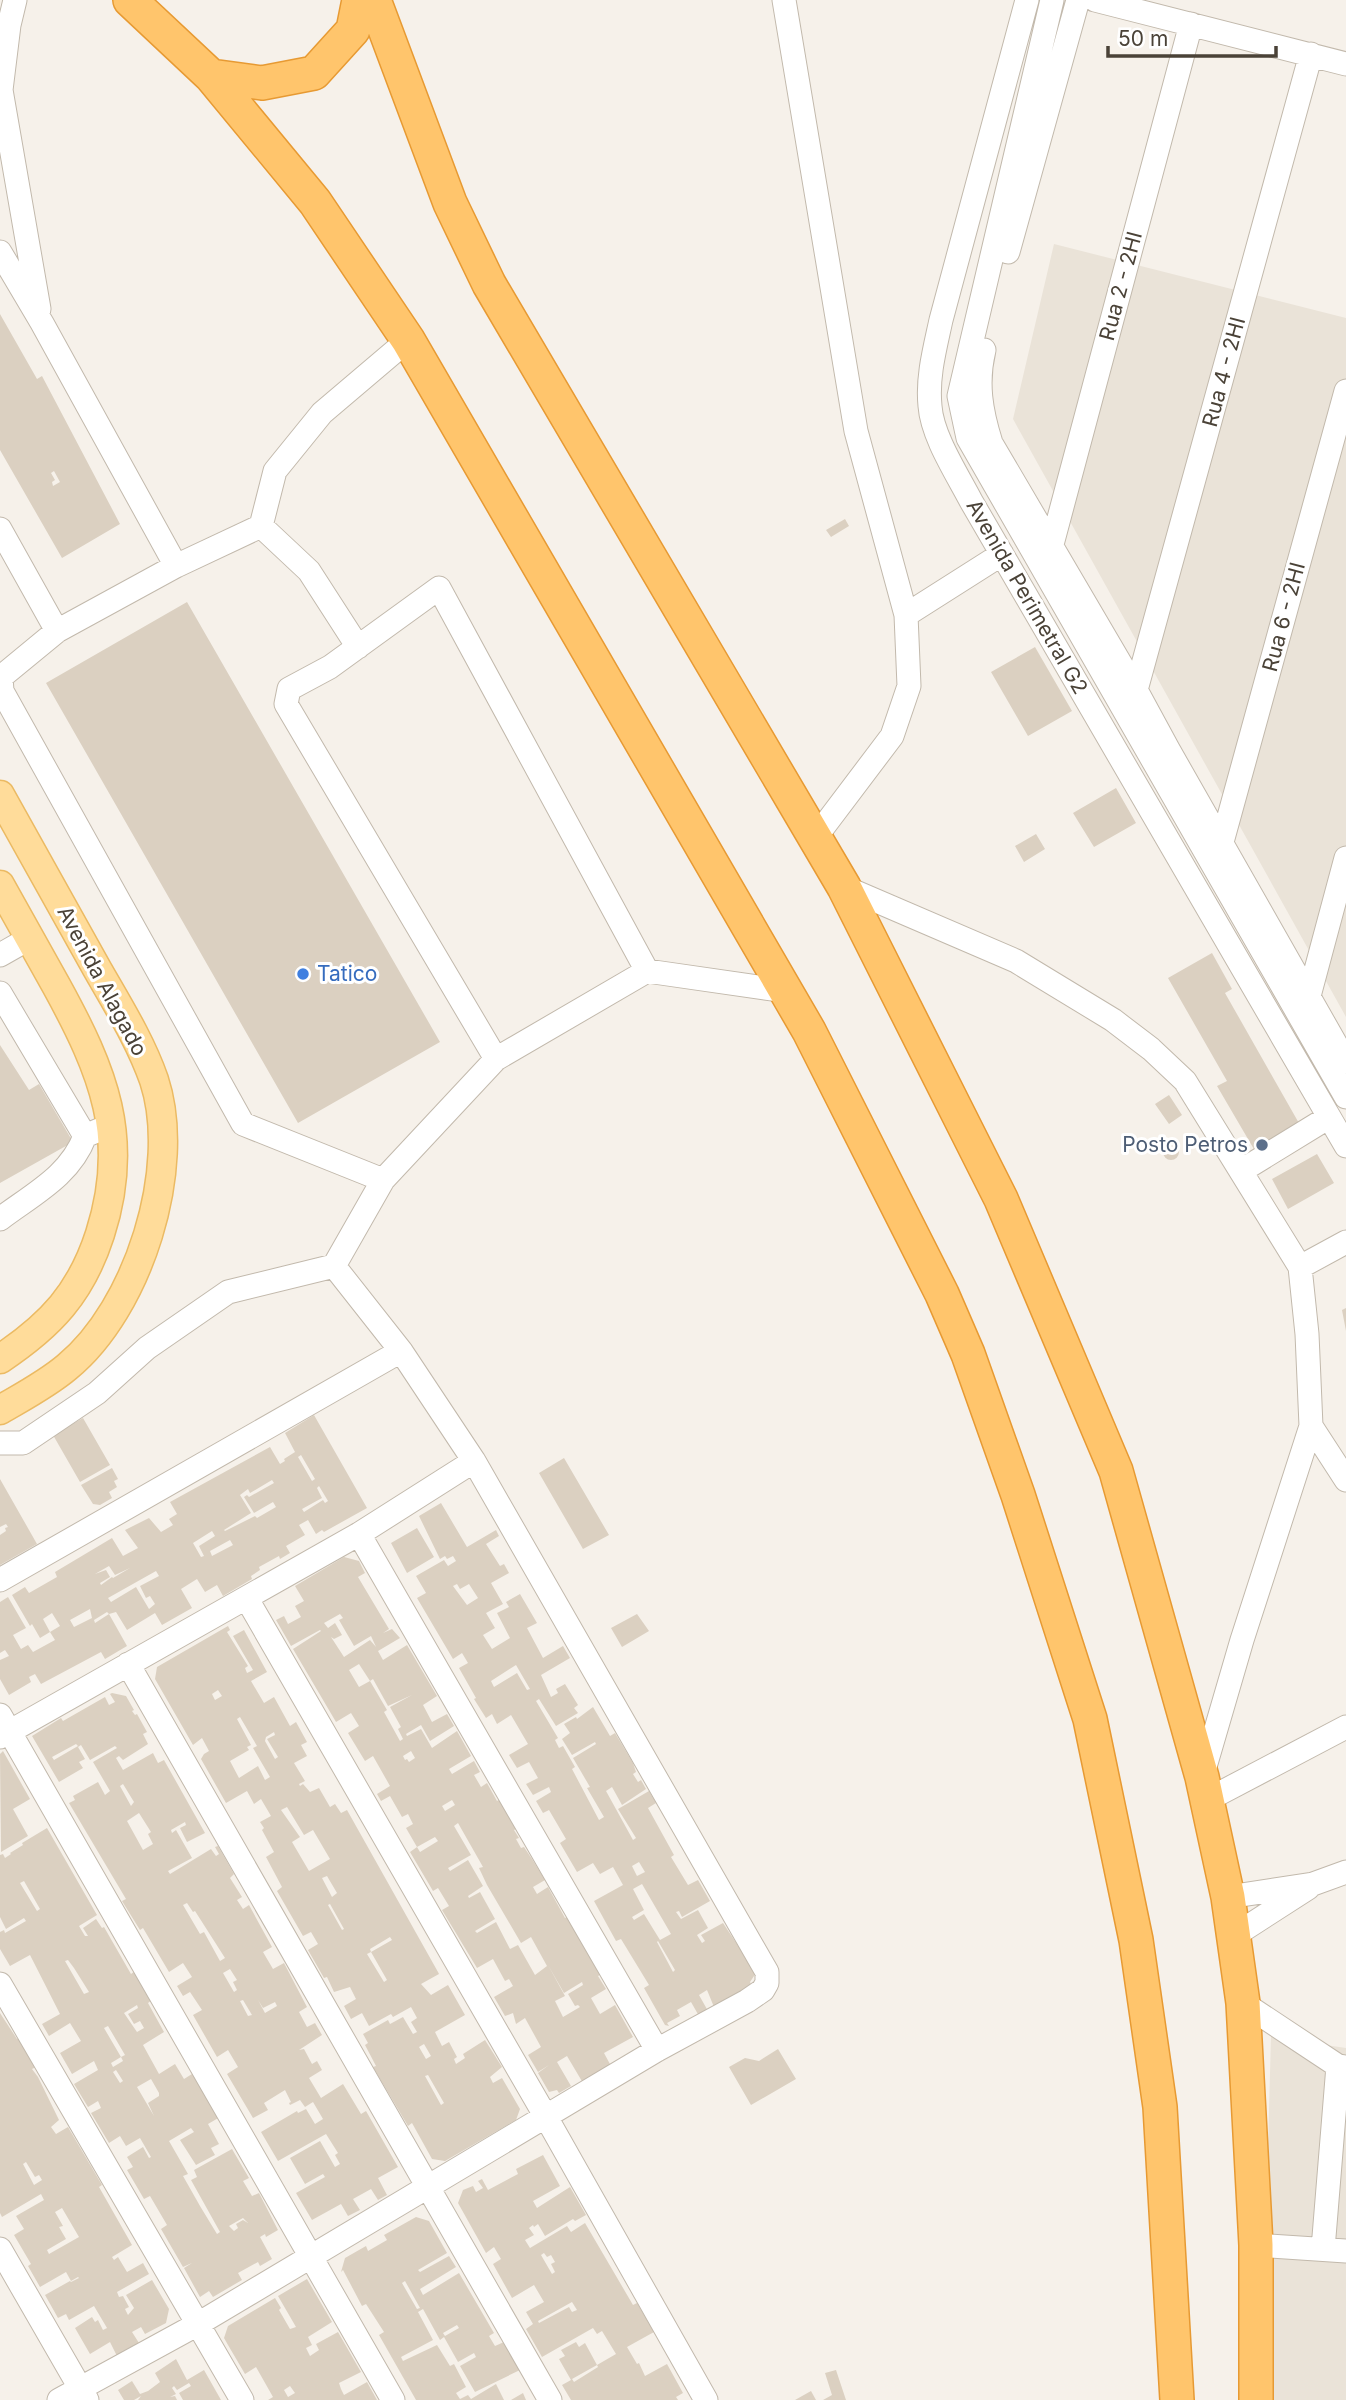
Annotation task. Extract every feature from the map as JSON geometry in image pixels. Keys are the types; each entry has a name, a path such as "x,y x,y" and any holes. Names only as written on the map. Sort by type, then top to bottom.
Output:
{"highway":[{"path":"130,0 211,76 315,202 408,340 809,1031 936,1282 968,1354 1018,1495 1090,1718 1136,1940 1160,2107 1177,2400"},
{"path":"211,76 262,83 314,73 353,30 359,0"},
{"path":"374,0 450,203 489,284 844,887 1001,1199 1116,1471 1205,1788 1228,1897 1243,2003 1255,2245 1255,2400"}],"main road":[{"name":"Avenida Alagado","path":"0,795 136,1036 155,1082 162,1124 162,1155 155,1209 142,1258 123,1296 98,1336 68,1367 0,1410"},
{"name":"Avenida Alagado","path":"0,885 86,1041 101,1080 111,1124 113,1153 110,1194 84,1276 44,1326 0,1359"}],"street":[{"path":"15,0 1,90 42,323"},
{"path":"784,0 856,431 906,615 909,686 892,736 815,838"},
{"name":"Avenida Perimetral G2","path":"1027,0 941,320 930,386 930,408 937,434 971,501 1346,1146"},
{"path":"1052,0 959,396 968,438 1190,806 1346,1097"},
{"path":"1078,0 993,306 982,356 979,387 982,416 991,443 1136,690 1160,754"},
{"path":"1095,0 1346,64"},
{"name":"Rua 2 - 2HI","path":"1051,548 1191,24"},
{"name":"Rua 4 - 2HI","path":"1136,690 1311,54"},
{"path":"0,252 176,566"},
{"path":"261,526 275,471 322,413 408,340"},
{"name":"Rua 6 - 2HI","path":"1222,842 1346,391"},
{"path":"261,526 176,566 57,631 1,677 2,691 243,1124 383,1180"},
{"path":"261,526 309,571 358,647"},
{"path":"0,529 57,631"},
{"path":"906,615 1002,554"},
{"path":"496,1059 286,704 289,689 330,667 439,588 647,971"},
{"path":"1128,772 1160,754"},
{"path":"1190,806 1222,842 1346,1062"},
{"path":"1160,825 1190,806"},
{"path":"1309,996 1346,859"},
{"path":"844,887 1016,961 1113,1020 1151,1049 1185,1081 1300,1267 1307,1334 1311,1426 1242,1640 1205,1788"},
{"path":"0,955 30,938"},
{"path":"0,1443 23,1443 97,1394 147,1348 229,1292 334,1266 383,1180 496,1059 647,971 786,991"},
{"path":"0,993 85,1136"},
{"path":"1241,1171 1329,1117"},
{"path":"0,1219 63,1173 78,1155 85,1136 111,1124"},
{"path":"1300,1267 1346,1242"},
{"path":"59,2400 84,2394 309,2256 755,1995 767,1983 767,1972 474,1461 401,1351 334,1266"},
{"path":"0,1580 401,1351"},
{"path":"1311,1426 1346,1480"},
{"path":"393,2400 3,1728 247,1599 359,1534 474,1461"},
{"path":"359,1534 657,2050"},
{"path":"247,1599 706,2400"},
{"path":"128,1664 550,2400"},
{"path":"1205,1788 1346,1727"},
{"path":"1228,1897 1313,1884 1346,1872"},
{"path":"1232,1937 1313,1884"},
{"path":"0,1984 242,2400"},
{"path":"1243,2003 1342,2067 1335,2250 1255,2245"},
{"path":"0,2249 84,2394"}],"shaded area":[{"path":"1054,244 1346,318 1346,1017 1013,419"},
{"path":"1271,2037 1346,2048 1346,2400 1261,2400"}],"building":[{"path":"0,314 37,379 42,376 120,524 62,558 0,450","holes":["54,471 60,482 53,486 52,482 55,480 51,473"]},
{"path":"845,519 849,526 831,537 826,530"},
{"path":"187,602 440,1042 298,1123 46,683"},
{"path":"1035,647 1072,711 1028,736 991,672"},
{"path":"1116,788 1136,823 1094,847 1073,813"},
{"path":"1036,834 1045,849 1024,862 1015,846"},
{"path":"1212,953 1232,989 1225,993 1300,1125 1255,1151 1217,1086 1227,1081 1168,978"},
{"path":"0,1045 29,1090 39,1084 73,1142 0,1183"},
{"path":"1169,1095 1182,1115 1169,1124 1155,1104"},
{"path":"1168,1144 1174,1144 1179,1152 1177,1158 1168,1160 1163,1155 1163,1149"},
{"path":"1317,1154 1334,1183 1288,1209 1272,1179"},
{"path":"1346,1308 1346,1331 1342,1310"},
{"path":"314,1415 367,1508 316,1534 308,1520 299,1525 305,1535 286,1546 290,1553 259,1567 260,1570 251,1576 252,1579 223,1596 217,1585 205,1592 197,1579 181,1589 192,1608 162,1625 155,1613 127,1630 116,1612 109,1614 127,1646 105,1659 101,1652 41,1684 35,1674 29,1677 31,1682 9,1695 0,1679 0,1660 9,1656 5,1650 0,1653 0,1602 8,1597 26,1628 13,1635 21,1649 28,1645 33,1652 55,1640 50,1632 40,1638 12,1595 25,1587 29,1593 57,1577 55,1572 112,1538 123,1556 138,1548 125,1530 149,1518 161,1532 173,1525 169,1519 177,1514 170,1502 270,1447 280,1464 295,1452 285,1433","holes":["301,1455 315,1479 312,1481 298,1457","272,1480 274,1483 249,1497 244,1497 254,1513 273,1502 276,1507 225,1531 251,1513 240,1495 248,1489 250,1493","319,1486 328,1501 325,1503 323,1500 304,1512 302,1509 322,1498 317,1488","212,1531 215,1536 199,1546 204,1556 201,1557 193,1543","230,1540 233,1545 212,1556 210,1551","109,1566 115,1575 130,1568 101,1585 100,1583 110,1577 106,1570 95,1574","156,1571 159,1576 140,1586 146,1598 150,1596 155,1604 149,1609 136,1587 111,1602 108,1598","90,1609 92,1618 74,1627 70,1620","107,1612 109,1614 95,1623 94,1620","52,1613 60,1626 50,1632 43,1619"]},
{"path":"83,1418 110,1465 80,1482 53,1435"},
{"path":"564,1458 609,1535 583,1549 539,1473"},
{"path":"112,1468 118,1479 114,1481 117,1487 109,1492 112,1498 100,1505 93,1504 81,1485"},
{"path":"0,1479 37,1544 0,1565 0,1535 8,1527 6,1524 0,1527"},
{"path":"441,1503 467,1547 496,1530 499,1536 486,1544 500,1566 504,1564 509,1573 491,1583 503,1604 486,1613 495,1628 483,1635 492,1649 510,1638 497,1613 509,1607 506,1602 520,1594 537,1623 527,1628 543,1658 563,1646 570,1658 541,1675 551,1697 558,1693 556,1689 565,1684 578,1705 574,1708 578,1713 556,1726 539,1699 536,1701 558,1738 555,1740 559,1748 563,1746 575,1767 572,1769 599,1820 604,1817 573,1758 596,1744 595,1742 572,1755 562,1739 570,1733 564,1724 576,1717 577,1719 593,1707 610,1736 615,1733 633,1763 636,1772 633,1774 638,1782 641,1780 646,1789 622,1805 612,1787 606,1791 633,1840 636,1838 618,1809 649,1791 656,1803 648,1808 674,1855 671,1857 688,1885 698,1880 710,1901 682,1917 679,1911 676,1912 681,1919 698,1910 708,1928 697,1935 702,1943 705,1941 701,1935 723,1923 756,1973 750,1982 753,1989 714,2007 707,1990 699,1995 708,2011 699,2016 691,2002 677,2010 680,2016 667,2023 669,2026 665,2025 644,1988 649,1985 621,1939 616,1941 594,1901 623,1885 613,1867 600,1874 593,1863 577,1872 560,1843 566,1839 549,1810 543,1813 536,1801 551,1792 549,1787 533,1795 526,1784 538,1778 529,1762 517,1768 509,1755 528,1744 511,1715 497,1724 492,1714 486,1718 459,1668 468,1663 462,1653 453,1659 417,1598 426,1593 416,1576 444,1560 448,1566 456,1561 453,1556 440,1559 419,1516","holes":["457,1584 460,1589 469,1584 478,1598 467,1605 453,1586","516,1665 530,1689 527,1690 517,1673 494,1687 491,1681","639,1862 645,1872 637,1876 632,1866","642,1884 671,1934 660,1940 644,1914 634,1920 632,1917 644,1910 633,1889","658,1941 675,1970 673,1972 657,1942"]},
{"path":"417,1528 434,1557 407,1573 391,1543"},
{"path":"344,1557 359,1561 365,1573 358,1577 389,1629 383,1633 392,1629 400,1638 378,1651 383,1660 407,1645 437,1696 423,1705 432,1722 447,1714 454,1726 430,1741 421,1725 406,1734 407,1736 421,1729 432,1748 457,1731 471,1756 449,1769 452,1774 474,1761 480,1772 474,1775 481,1787 487,1783 497,1801 502,1798 518,1828 514,1830 519,1838 516,1839 545,1880 533,1887 537,1894 548,1887 602,1974 598,1976 606,1989 591,1998 600,2014 615,2005 633,2037 604,2053 611,2066 583,2083 567,2056 557,2062 571,2086 559,2093 557,2090 549,2092 538,2073 549,2065 538,2072 528,2055 541,2047 525,2018 516,2024 513,2013 505,2016 494,1997 513,1986 509,1979 505,1981 493,1959 477,1968 442,1910 449,1906 438,1888 433,1891 410,1852 417,1847 406,1828 413,1824 408,1814 402,1817 390,1796 381,1801 377,1794 390,1786 373,1756 365,1761 348,1733 359,1726 351,1713 336,1722 293,1649 321,1631 291,1646 276,1620 284,1616 288,1624 301,1617 295,1606 304,1601 295,1586","holes":["340,1614 343,1618 339,1620 354,1646 371,1636 376,1647 370,1640 344,1657 331,1637 334,1639 342,1635 335,1623 328,1628 324,1623","359,1664 370,1681 359,1687 349,1670","373,1679 388,1706 412,1695 390,1707 401,1727 398,1729 403,1739 400,1741 384,1712 387,1710 370,1681","411,1751 415,1758 409,1762 403,1756","452,1800 455,1805 445,1811 442,1806","458,1823 483,1867 479,1868 487,1885 521,1943 531,1937 547,1966 535,1975 518,1945 510,1949 496,1922 477,1933 475,1931 495,1919 480,1892 469,1898 468,1896 483,1886 468,1860 450,1871 448,1868 471,1855 454,1826","435,1837 438,1841 420,1852 417,1847","548,1965 564,1993 582,1982 583,1985 568,1994 575,2006 580,2007 563,2017 555,2001 565,1996"]},
{"path":"637,1614 649,1631 622,1647 611,1628"},
{"path":"228,1626 230,1630 227,1632 248,1666 245,1668 247,1673 253,1670 233,1636 244,1630 267,1672 251,1681 264,1703 274,1697 290,1726 296,1722 307,1742 301,1745 307,1756 294,1763 305,1781 299,1784 300,1786 303,1784 310,1792 319,1788 330,1807 335,1804 341,1813 347,1810 439,1974 421,1984 431,1995 448,1985 465,2015 435,2032 442,2046 449,2042 457,2057 454,2059 456,2064 465,2058 463,2054 485,2040 502,2067 490,2077 493,2083 502,2078 520,2109 516,2120 445,2161 432,2159 412,2123 408,2126 373,2067 376,2066 365,2045 368,2043 363,2034 388,2020 390,2024 403,2017 413,2034 417,2032 411,2022 417,2018 411,2007 369,2026 362,2013 351,2019 344,2006 356,1999 350,1987 334,1992 308,1950 318,1944 311,1932 303,1936 277,1891 282,1887 266,1857 274,1852 260,1822 271,1816 261,1799 254,1804 247,1791 226,1803 201,1759 209,1751 202,1738 193,1745 155,1679 157,1667","holes":["218,1690 222,1696 215,1700 212,1694","240,1717 257,1746 253,1748 270,1777 265,1780 258,1766 239,1778 230,1761 249,1750 247,1747 251,1745 237,1719","274,1732 275,1735 267,1739 278,1757 275,1759 265,1741 266,1737","287,1807 304,1835 313,1830 330,1859 309,1871 292,1842 300,1837 281,1810","327,1876 337,1893 332,1897 322,1878","330,1904 344,1929 342,1930 328,1905","390,1937 392,1940 371,1952 370,1949","371,1952 387,1980 384,1982 367,1954","424,2044 431,2056 426,2059 419,2047","428,2075 444,2103 441,2105 425,2076"]},
{"path":"110,1694 126,1696 134,1710 132,1711 137,1714 147,1732 143,1734 148,1744 123,1760 119,1756 116,1758 123,1770 153,1753 158,1763 164,1760 205,1833 187,1842 180,1828 186,1825 185,1822 171,1830 172,1833 176,1830 192,1858 168,1871 170,1874 211,1849 216,1856 219,1854 215,1847 218,1846 234,1874 230,1878 242,1897 237,1900 243,1909 249,1905 272,1947 263,1952 273,1969 284,1963 307,2007 299,2012 307,2027 315,2023 322,2035 299,2050 304,2049 312,2064 317,2061 322,2070 309,2078 321,2098 343,2084 361,2114 366,2111 398,2167 378,2178 387,2195 378,2200 371,2189 353,2199 360,2210 348,2216 341,2204 312,2220 296,2193 325,2177 323,2174 305,2184 290,2158 320,2141 335,2167 340,2164 335,2155 338,2153 326,2134 278,2161 261,2132 297,2111 298,2113 306,2109 315,2124 323,2119 313,2102 305,2107 300,2100 290,2105 285,2090 264,2103 268,2110 253,2118 227,2074 238,2067 228,2050 217,2057 193,2015 202,2010 190,1992 183,1996 177,1986 192,1977 183,1963 169,1972 143,1928 140,1930 122,1901 126,1899 69,1803 75,1800 73,1796 98,1782 105,1795 110,1791 93,1762 117,1748 115,1746 90,1760 81,1745 78,1747 85,1759 79,1762 83,1768 59,1782 32,1736 61,1718 63,1721 105,1697 109,1705 115,1702","holes":["76,1744 78,1746 54,1760 52,1757","123,1784 134,1802 131,1806 120,1786","139,1813 151,1832 148,1834 153,1844 143,1850 127,1821","187,1903 193,1912 195,1911 225,1958 220,1961 204,1932 200,1934 183,1905","230,1969 237,1980 233,1982 237,1990 234,1992 223,1973","243,2000 252,2015 248,2016 240,2001","258,2000 263,2008 275,2002 277,2006 265,2013"]},
{"path":"3,1751 30,1799 13,1809 28,1836 1,1852 0,1754"},
{"path":"47,1828 97,1915 79,1926 85,1936 88,1936 83,1928 96,1919 102,1928 104,1927 131,1974 135,1971 152,2000 148,2003 164,2032 143,2045 159,2074 175,2064 184,2079 192,2074 220,2117 208,2124 219,2144 211,2148 215,2155 196,2165 180,2140 194,2132 191,2128 169,2141 188,2174 183,2176 217,2234 220,2232 191,2180 197,2177 194,2170 232,2149 249,2178 243,2181 252,2196 259,2193 278,2230 266,2237 265,2234 260,2237 272,2259 260,2266 258,2262 238,2273 242,2280 213,2297 209,2291 200,2297 184,2268 192,2263 183,2267 161,2229 167,2225 150,2196 144,2199 127,2170 133,2167 127,2157 143,2147 149,2158 151,2157 140,2138 126,2146 120,2136 109,2143 91,2113 101,2108 98,2101 88,2107 74,2084 98,2070 94,2061 72,2074 60,2053 81,2041 70,2023 49,2036 42,2024 60,2014 30,1955 10,1966 0,1949 0,1932 4,1930 5,1933 26,1921 24,1918 6,1929 0,1917 0,1855 3,1854 5,1858 23,1845 22,1843","holes":["24,1881 40,1909 37,1911 20,1883","68,1960 89,1992 84,1994 65,1961","137,2005 138,2008 128,2014 134,2024 140,2021 144,2028 137,2032 124,2013","108,2026 125,2055 121,2057 104,2028","121,2057 123,2061 113,2067 111,2063","116,2070 123,2081 120,2083 113,2072","151,2079 159,2093 159,2096 148,2103 154,2116 137,2087","243,2218 248,2223 243,2220 236,2224 238,2228 234,2231 229,2226"]},
{"path":"0,2013 36,2067 32,2069 59,2120 51,2127 56,2134 68,2127 102,2185 99,2187 132,2245 112,2257 114,2260 118,2257 127,2272 143,2263 149,2274 117,2292 119,2297 123,2296 129,2307 125,2309 128,2315 134,2308 126,2295 152,2280 169,2309 166,2323 145,2334 141,2327 132,2332 139,2343 117,2356 110,2342 90,2354 75,2328 92,2317 95,2322 98,2320 103,2330 107,2328 94,2306 69,2320 66,2314 58,2318 45,2295 79,2278 71,2281 66,2272 40,2287 28,2266 31,2264 14,2235 24,2229 16,2216 44,2200 41,2194 2,2217","holes":["26,2162 35,2177 39,2175 42,2180 34,2185 23,2164","62,2208 79,2237 49,2254 47,2250 66,2239 59,2227 63,2226 55,2212"]},
{"path":"778,2049 796,2079 751,2105 729,2067 745,2058 759,2061"},
{"path":"543,2155 560,2186 533,2201 537,2208 570,2187 586,2215 575,2221 573,2219 545,2236 538,2224 534,2227 533,2225 529,2228 534,2235 525,2240 530,2248 567,2226 571,2232 585,2223 633,2305 637,2303 654,2332 627,2347 645,2376 667,2364 683,2393 676,2397 678,2400 571,2400 562,2385 571,2380 559,2359 565,2356 561,2350 576,2342 579,2347 585,2343 597,2365 616,2354 602,2331 597,2334 593,2328 542,2357 526,2329 533,2324 526,2312 544,2302 534,2285 512,2298 493,2264 501,2259 494,2247 486,2253 458,2203 463,2190 473,2186 476,2192 483,2188 478,2181 482,2179 488,2190 518,2174 516,2169","holes":["544,2253 547,2257 551,2255 555,2262 551,2264 555,2272 552,2274 541,2255","572,2302 577,2310 572,2312 569,2307 539,2323 538,2321","597,2365 598,2367 574,2382 572,2379"]},
{"path":"416,2217 429,2221 447,2253 418,2270 420,2272 449,2256 456,2267 420,2289 423,2295 459,2273 494,2333 489,2336 495,2346 504,2342 520,2370 475,2392 460,2366 476,2357 474,2353 458,2362 444,2337 440,2340 423,2309 418,2312 433,2340 401,2357 403,2361 437,2345 450,2366 454,2364 466,2387 456,2393 460,2399 468,2395 471,2399 496,2384 504,2400 416,2400 379,2335 384,2332 366,2304 362,2306 343,2270 341,2272 345,2258 366,2246 368,2251 387,2240 384,2235","holes":["405,2281 420,2308 417,2309 402,2283","457,2325 459,2328 445,2336 443,2333"]},
{"path":"307,2279 332,2322 308,2337 312,2345 306,2348 310,2356 319,2350 316,2344 338,2332 361,2372 339,2383 344,2395 367,2382 377,2400 268,2400 273,2397 256,2367 245,2374 224,2338 228,2326 275,2298 290,2329 296,2327 278,2296","holes":["290,2386 295,2393 288,2397 284,2390"]},
{"path":"176,2359 187,2380 204,2370 221,2400 183,2400 179,2393 191,2386 189,2383 177,2390 174,2386 172,2388 176,2394 170,2397 175,2396 177,2400 138,2400 141,2396 134,2400 124,2400 118,2390 132,2381 140,2394 148,2391 160,2382 155,2373"},
{"path":"836,2370 846,2400 823,2400 832,2395 825,2373"},
{"path":"811,2391 816,2400 795,2400"},
{"path":"523,2393 526,2400 511,2400"}],"place":[{"name":"Tatico","path":"303,974"},
{"name":"Posto Petros","path":"1262,1145"}]}
